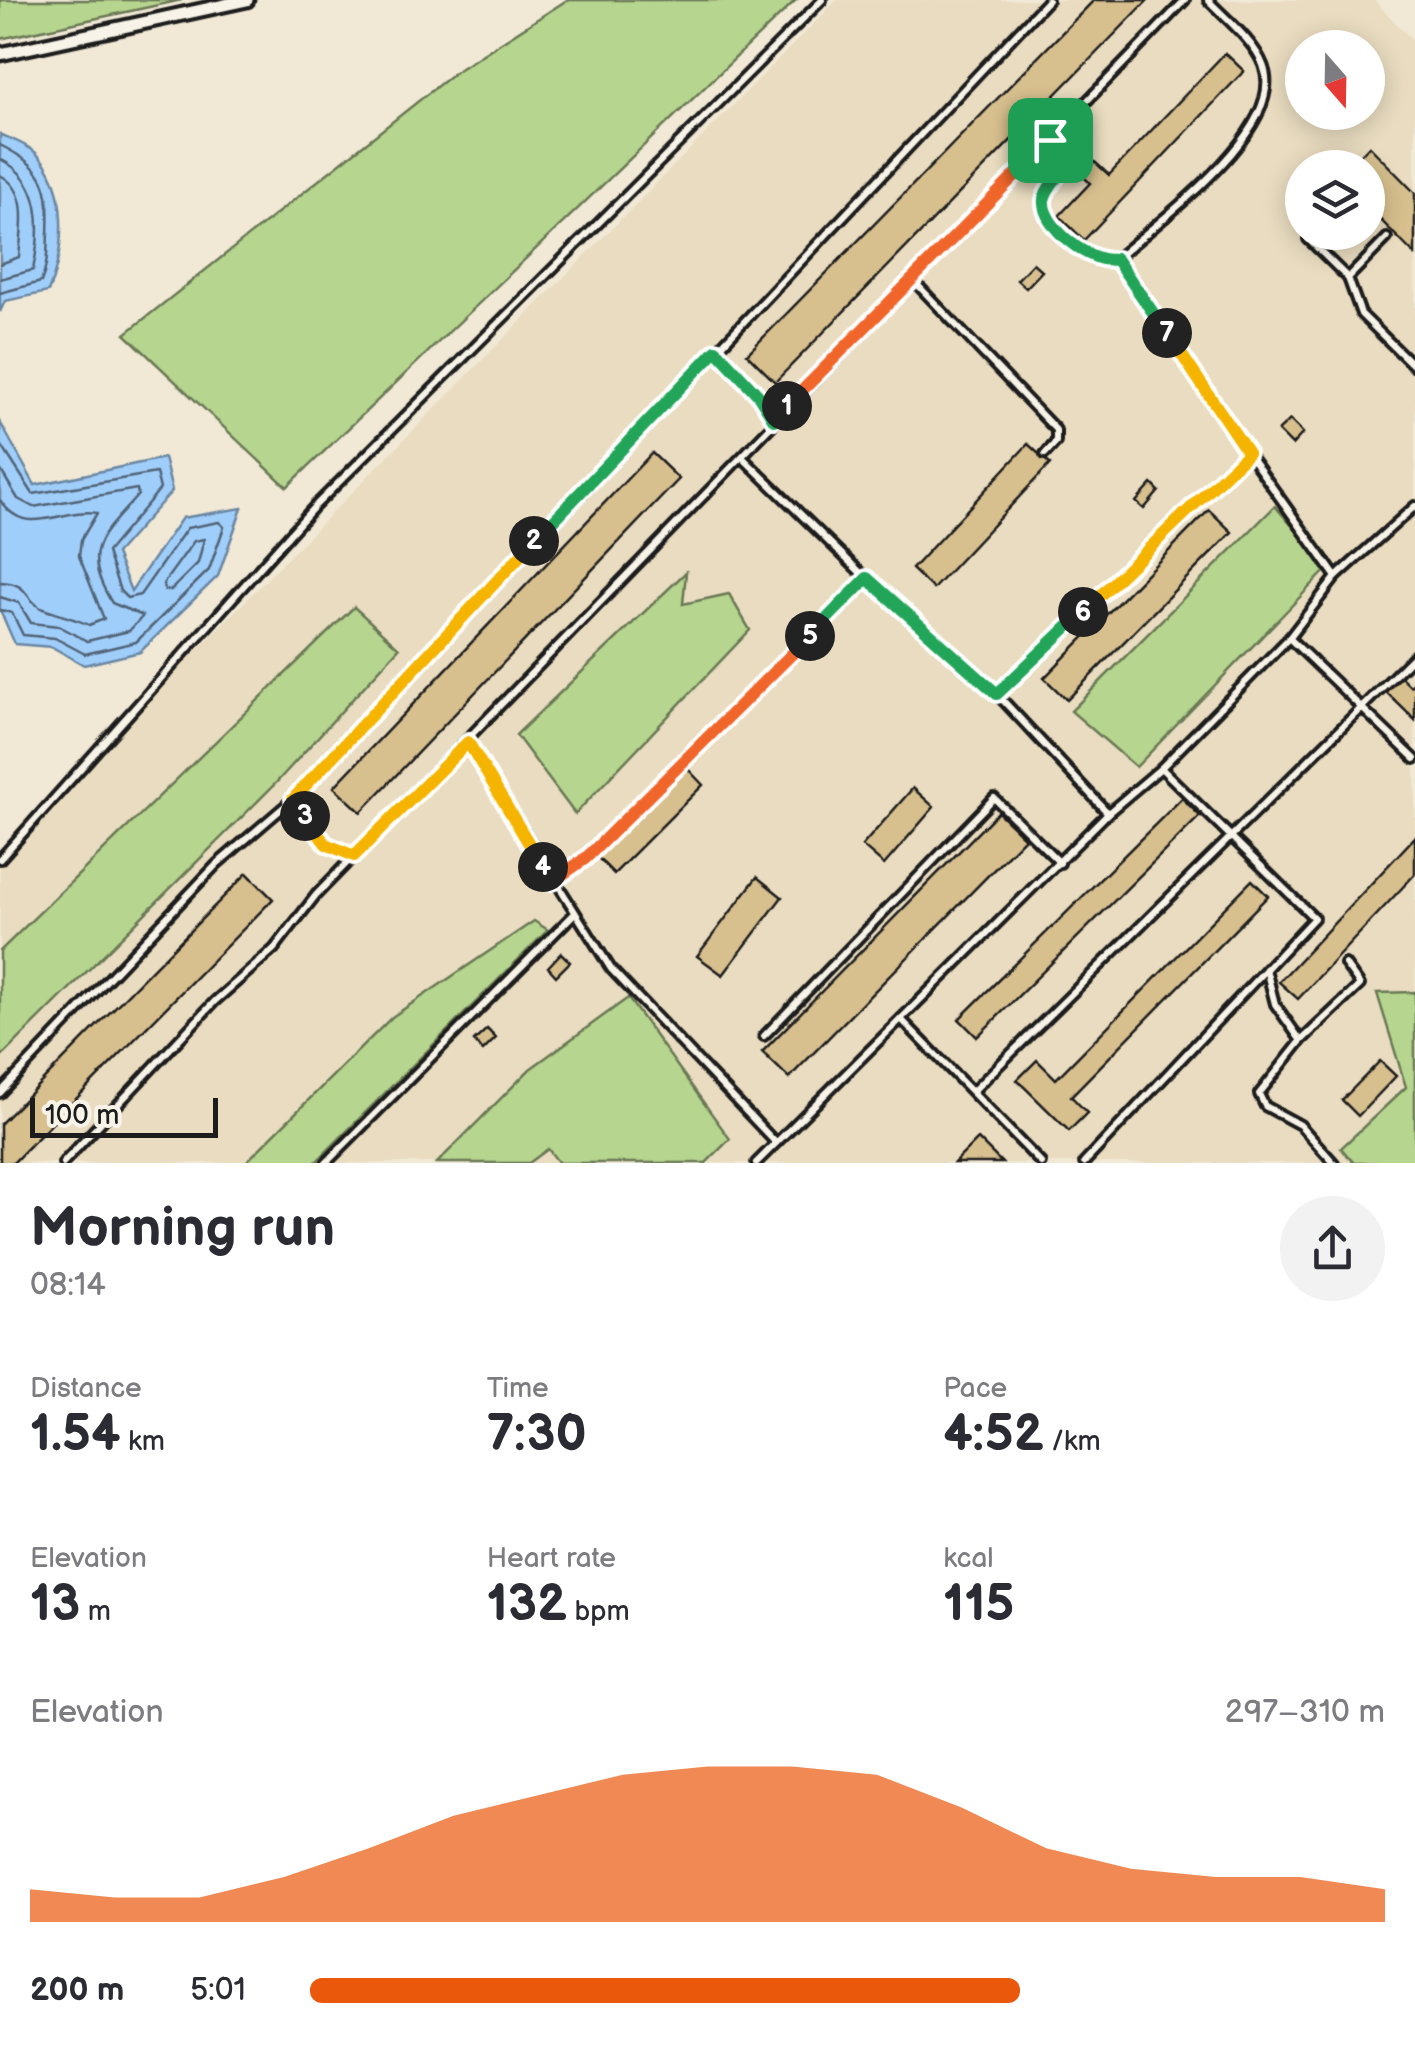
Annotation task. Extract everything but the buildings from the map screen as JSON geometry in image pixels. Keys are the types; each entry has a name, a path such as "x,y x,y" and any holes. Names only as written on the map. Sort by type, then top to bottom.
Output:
{"street":[{"path":"0,54 246,0"}],"lane":[{"path":"0,859 314,507 822,0"},
{"path":"0,1093 217,864 293,799 1048,0"},
{"path":"64,1163 215,1001 274,949 316,895 1185,0"},
{"path":"1050,140 1065,166 1046,194 1043,204 1049,219 1084,254 1104,262 1116,259 1234,153 1268,90 1263,63 1208,0"},
{"path":"1348,278 1387,238"},
{"path":"1319,250 1348,278 1360,314 1415,367"},
{"path":"1116,259 1336,578"},
{"path":"911,278 1056,430 1056,442 1045,454"},
{"path":"716,350 759,396 774,420"},
{"path":"997,694 1248,453"},
{"path":"742,457 867,578 997,694 1108,813"},
{"path":"756,1163 1108,813 1161,768 1288,638 1336,578 1415,506"},
{"path":"552,882 586,858 867,578"},
{"path":"1288,638 1415,758"},
{"path":"973,1091 1229,834 1415,655"},
{"path":"468,742 573,916 610,969 776,1143"},
{"path":"1084,1163 1314,918 1161,768"},
{"path":"764,1036 994,798 1060,864"},
{"path":"293,799 326,844 354,856"},
{"path":"326,1163 573,916"},
{"path":"1334,1163 1300,1125 1265,1106 1259,1094 1302,1041 1360,985 1345,964"},
{"path":"1266,969 1275,1004 1302,1041"},
{"path":"901,1019 1040,1163"}],"shaded area":[{"path":"837,0 1374,0 1415,43 1415,1163 0,1163 0,850"}],"green space":[{"path":"0,0 182,0 0,39"},
{"path":"567,0 796,0 287,487 125,334 455,72"},
{"path":"1275,506 1328,568 1136,767 1071,711"},
{"path":"686,572 683,604 729,594 750,630 575,814 516,735"},
{"path":"354,607 399,648 275,784 0,1058 0,951"},
{"path":"534,921 548,930 315,1163 245,1163 392,1017"},
{"path":"1415,992 1415,1163 1354,1163 1341,1148 1406,1087 1377,993"},
{"path":"628,998 730,1139 706,1163 559,1163 548,1149 529,1163 437,1163 530,1069"}],"water":[{"path":"0,134 31,149 46,166 59,200 61,238 48,292 5,301 0,312"},
{"path":"0,422 35,485 164,458 172,491 116,554 131,591 182,518 242,508 218,576 140,652 84,665 52,647 15,644 0,610"}],"route":[{"path":"1050,140 1065,166 1046,194 1043,204 1049,219 1084,254 1104,262 1116,259 1248,453 997,694 867,578 586,858 552,882 468,742 354,856 326,844 293,799 716,350 759,396 774,420 1050,140"}]}
